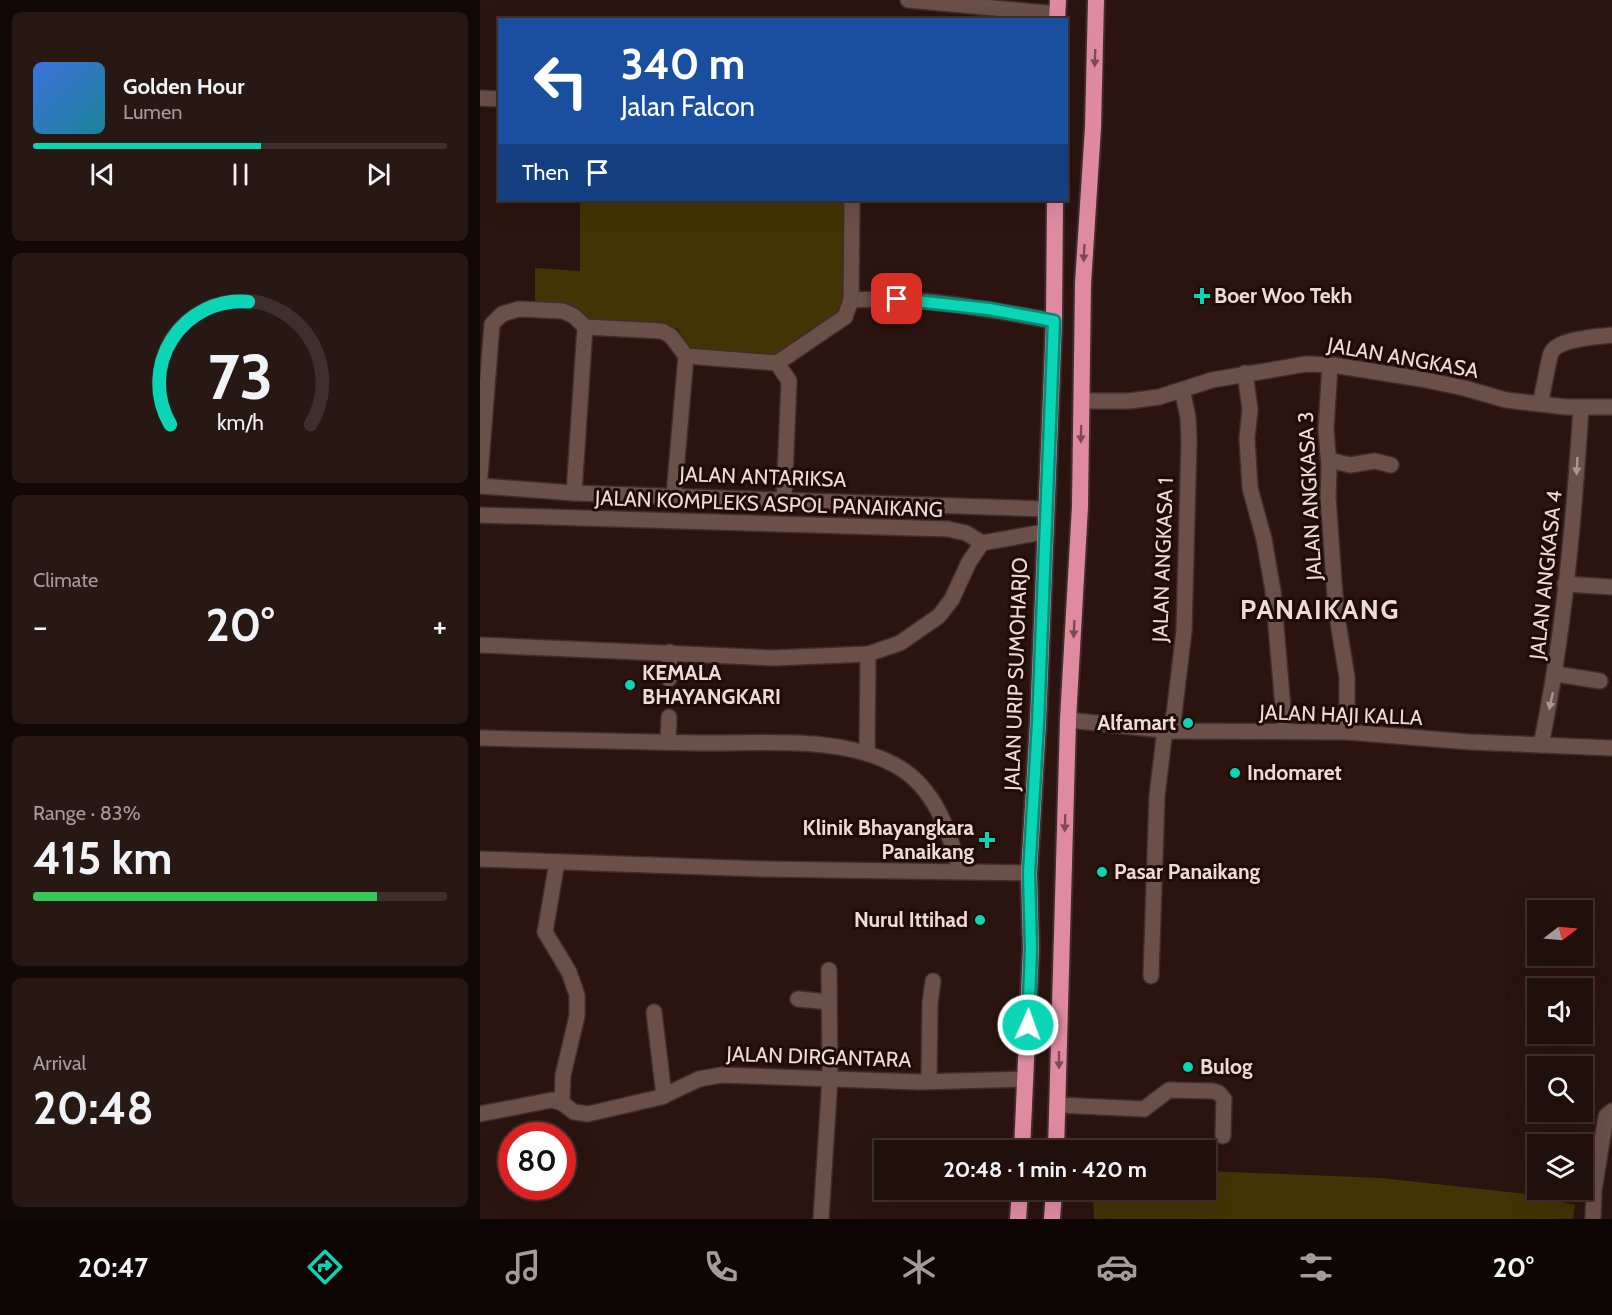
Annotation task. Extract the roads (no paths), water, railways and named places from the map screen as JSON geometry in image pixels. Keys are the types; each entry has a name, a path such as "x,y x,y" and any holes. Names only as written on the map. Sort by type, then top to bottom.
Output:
{"highway":[{"path":"1056,1140 1068,720 1078,553 1082,320 1096,0"},
{"name":"JALAN URIP SUMOHARJO","path":"1023,1140 1031,948 1029,873 1038,723 1054,321 1055,201"},
{"path":"1054,321 1082,320"},
{"path":"1018,1219 1019,1200"},
{"path":"1052,1219 1053,1200"}],"street":[{"path":"908,0 1057,11"},
{"path":"480,98 498,99"},
{"path":"686,356 777,363 845,317 851,300 852,201"},
{"path":"851,300 910,299 1054,321"},
{"path":"480,476 492,324 502,314 519,309 563,311 574,316 585,327 662,332 671,336 686,356 674,495"},
{"path":"574,493 585,327"},
{"path":"1540,404 1551,353 1559,346 1578,339 1612,335"},
{"path":"777,363 789,381 784,498"},
{"name":"JALAN ANGKASA","path":"1082,401 1129,401 1245,373 1306,364 1330,365 1464,388 1506,400 1581,407 1612,407"},
{"name":"JALAN ANGKASA 3","path":"1330,365 1326,429 1329,460 1328,497 1336,610 1347,677 1347,732"},
{"path":"1245,373 1250,409 1247,438 1250,489 1264,539 1273,591 1285,731"},
{"name":"JALAN ANGKASA 1","path":"1151,976 1157,796 1184,631 1189,441 1188,417 1182,390"},
{"name":"JALAN ANGKASA 4","path":"1542,746 1556,674 1581,407"},
{"path":"1329,460 1350,465 1375,461 1391,465"},
{"name":"JALAN ANTARIKSA","path":"480,486 574,493 784,498 1046,509"},
{"name":"JALAN KOMPLEKS ASPOL PANAIKANG","path":"480,515 540,519 698,520 948,529 966,533 982,543"},
{"path":"480,645 773,658 868,654 900,643 939,616 952,599 969,562 982,543 1044,532"},
{"path":"1565,584 1612,587"},
{"path":"669,679 670,652"},
{"path":"867,752 868,654"},
{"path":"1556,674 1600,681"},
{"path":"668,742 669,717"},
{"name":"JALAN HAJI KALLA","path":"1068,720 1168,730 1347,732 1542,746 1612,748"},
{"path":"480,738 769,744 843,748 867,752 896,766 926,790 944,822 960,870"},
{"path":"480,859 763,869 960,870 1029,873"},
{"path":"557,862 544,933 570,972 578,1004 566,1053 562,1103"},
{"path":"821,1219 830,1077 829,970"},
{"path":"929,1081 930,1003 933,981"},
{"path":"798,999 829,1002"},
{"path":"654,1012 664,1096"},
{"name":"JALAN DIRGANTARA","path":"480,1114 547,1100 562,1103 570,1111 588,1114 664,1096 699,1079 721,1075 929,1081 1026,1079"},
{"path":"1058,1105 1144,1109 1169,1090 1213,1091 1219,1093 1224,1100 1223,1136"},
{"path":"1593,1219 1594,1190 1606,1116 1612,1111"}],"place":[{"name":"Boer Woo Tekh","path":"1202,296"},
{"name":"KEMALA BHAYANGKARI","path":"630,685"},
{"name":"Alfamart","path":"1188,723"},
{"name":"Indomaret","path":"1235,773"},
{"name":"Klinik Bhayangkara Panaikang","path":"987,840"},
{"name":"Pasar Panaikang","path":"1102,872"},
{"name":"Nurul Ittihad","path":"980,920"},
{"name":"Bulog","path":"1188,1067"}],"district":[{"name":"PANAIKANG","path":"1320,610"}]}
